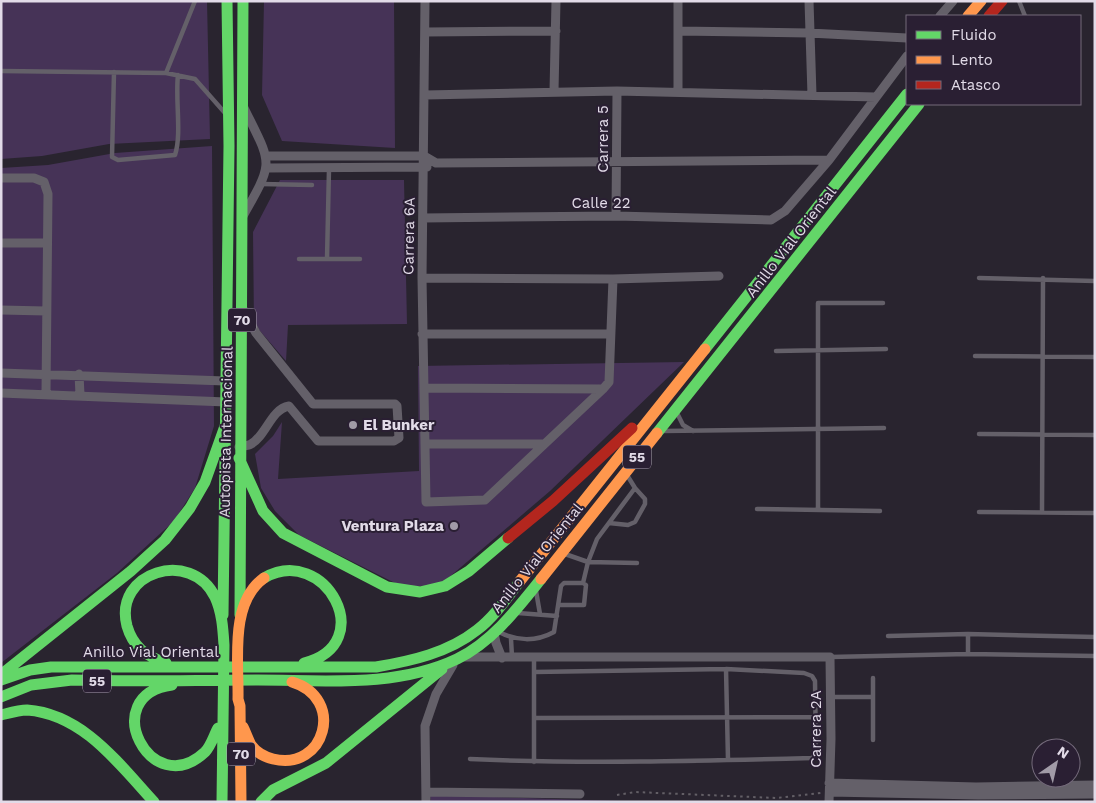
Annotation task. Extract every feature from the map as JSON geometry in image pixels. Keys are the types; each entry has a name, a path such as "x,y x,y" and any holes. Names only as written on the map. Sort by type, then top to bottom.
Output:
{"main road":[{"name":"Autopista Internacional","path":"222,802 228,116 227,1"},
{"name":"Autopista Internacional","path":"241,802 239,452 244,106 243,1"},
{"path":"969,15 981,1"},
{"path":"990,15 1002,1"},
{"name":"Anillo Vial Oriental","path":"1,680 30,670 51,667 376,668 425,657 470,635 489,620 511,595 574,512 659,408 906,95"},
{"name":"Anillo Vial Oriental","path":"1,697 31,685 56,681 390,678 423,672 455,660 496,632 514,613 918,105"},
{"path":"239,452 263,511 284,533 307,548 387,587 404,592 425,592 445,586 469,571 553,501 643,418 659,408"},
{"path":"1,675 116,583 171,533 192,504 205,479 225,426"},
{"path":"195,668 154,660 141,652 131,641 125,626 124,611 128,596 137,583 150,574 164,569 180,570 194,575 207,584 215,597 223,636"},
{"path":"240,638 244,607 249,594 259,583 271,575 285,571 300,571 314,576 326,585 338,603 341,617 339,632 334,645 324,656 291,668"},
{"path":"261,802 278,787 326,763 455,660"},
{"path":"239,702 246,736 260,754 282,762 304,757 320,740 324,725 323,710 310,691 297,683 282,680"},
{"path":"194,681 160,687 143,699 136,712 133,726 142,752 153,762 166,767 180,768 194,764 210,750 222,714"},
{"path":"1,714 20,711 40,712 68,720 92,738 154,802"}],"street":[{"name":"Carrera 6A","path":"425,1 422,334 426,502 485,500 543,444"},
{"path":"554,91 556,1"},
{"path":"678,1 678,91"},
{"path":"809,1 812,95"},
{"path":"941,15 952,1"},
{"path":"426,32 556,31"},
{"path":"679,31 809,33 906,38"},
{"path":"268,168 424,169 436,163 829,160 906,57"},
{"path":"425,95 554,91 678,91 876,97"},
{"name":"Carrera 5","path":"616,216 617,91"},
{"path":"243,217 268,168 267,156 244,106"},
{"path":"267,156 424,156 436,163"},
{"name":"Calle 22","path":"422,218 616,216 771,220 778,217 829,160"},
{"path":"1,178 34,178 44,182 48,194 46,393"},
{"path":"1,243 47,243"},
{"path":"422,278 612,279 719,276"},
{"path":"425,444 543,444 609,382 612,279"},
{"path":"239,452 259,437 281,408 289,406 318,441 394,441 399,438 397,406 393,403 312,404 256,333 242,306"},
{"path":"1,310 46,311"},
{"path":"422,334 610,334"},
{"path":"1,373 79,374 225,381"},
{"path":"79,374 80,395"},
{"path":"424,388 603,389"},
{"path":"1,393 46,393 226,402"},
{"path":"496,632 496,643 502,658"},
{"path":"426,802 425,726 436,694 455,660 534,657 830,657"},
{"name":"Carrera 2A","path":"829,802 830,657"},
{"path":"978,795 1095,785"},
{"path":"830,787 978,795 1095,794"},
{"path":"426,792 574,797"}],"lane":[{"path":"166,73 195,1"},
{"path":"1019,1 1025,15"},
{"path":"1,71 166,73 178,75 195,79 228,116"},
{"path":"114,72 112,157 118,160 175,156 178,146 176,98 178,75"},
{"path":"327,259 329,169"},
{"path":"261,184 312,186"},
{"path":"299,259 360,259"},
{"path":"978,278 1043,278 1095,281"},
{"path":"1042,512 1043,278"},
{"path":"818,510 818,304 883,303"},
{"path":"776,351 886,349"},
{"path":"975,356 1043,355 1095,357"},
{"path":"676,408 683,425 694,432"},
{"path":"658,431 884,428"},
{"path":"979,434 1095,435"},
{"path":"609,523 628,525 636,522 645,504 645,499 625,472"},
{"path":"559,604 584,605 586,585 583,583 592,549 635,488"},
{"path":"757,509 880,511"},
{"path":"979,512 1095,513"},
{"path":"561,553 588,562 636,564"},
{"path":"496,632 511,639 546,636 554,632 561,586 564,582 583,583"},
{"path":"535,587 540,614"},
{"path":"514,613 557,616"},
{"path":"968,634 968,654"},
{"path":"888,636 968,634 1095,637"},
{"path":"511,639 512,658"},
{"path":"830,657 968,654 1095,656"},
{"path":"534,657 534,762"},
{"path":"470,759 534,762 728,760 812,758 816,753 815,681 812,676 804,673 726,669 534,672"},
{"path":"726,669 728,760"},
{"path":"872,740 873,678"},
{"path":"831,697 873,697"},
{"path":"534,718 815,716"}],"path":[{"path":"616,795 635,792 776,798 830,787"}],"shaded area":[{"path":"1,1 207,1 210,139 109,144 42,156 1,159"},
{"path":"264,1 394,1 395,148 282,141 262,95"},
{"path":"212,146 214,426 195,488 174,521 117,573 1,663 1,168 48,165 115,153"},
{"path":"280,180 404,180 407,324 288,325 286,361 254,324 253,232"},
{"path":"684,362 550,491 440,585 403,587 299,535 275,511 261,488 255,454 273,436 282,422 278,479 419,471 418,366"},
{"path":"430,795 650,802 431,802"}],"traffic: fast":[{"path":"223,615 229,146 227,1"},
{"path":"240,615 243,1"},
{"path":"705,349 906,95"},
{"path":"657,433 918,105"},
{"path":"2,674 131,571 165,540 190,508 205,482 225,426"},
{"path":"239,458 263,511 283,533 387,587 420,592 445,586 469,571 508,538"},
{"path":"166,663 146,654 133,640 127,626 126,607 131,592 142,580 157,573 173,570 189,573 204,582 215,597 221,615 224,645 222,802"},
{"path":"264,578 286,571 307,574 324,585 335,600 341,619 338,637 327,652 304,663"},
{"path":"1,697 31,685 72,680 333,681 409,675 457,659 482,644 523,602 541,579"},
{"path":"1,680 30,670 51,667 376,667 389,665 429,655 466,638 489,619 520,581"},
{"path":"261,802 273,790 326,763 442,669"},
{"path":"172,685 149,693 137,707 135,724 140,741 151,756 166,764 185,764 205,752 218,728"},
{"path":"1,715 27,710 47,714 66,721 98,743 154,802"}],"traffic: slow":[{"path":"969,15 981,1"},
{"path":"520,581 705,349"},
{"path":"541,579 657,433"},
{"path":"241,802 238,634 245,602 253,589 264,578"},
{"path":"243,727 251,745 267,757 291,760 306,755 316,745 322,731 323,717 319,703 309,690 292,682"}],"traffic: jam":[{"path":"990,15 1002,1"},
{"path":"508,538 553,501 632,428"}],"place":[{"name":"El Bunker","path":"353,425"},
{"name":"Ventura Plaza","path":"454,526"}]}
